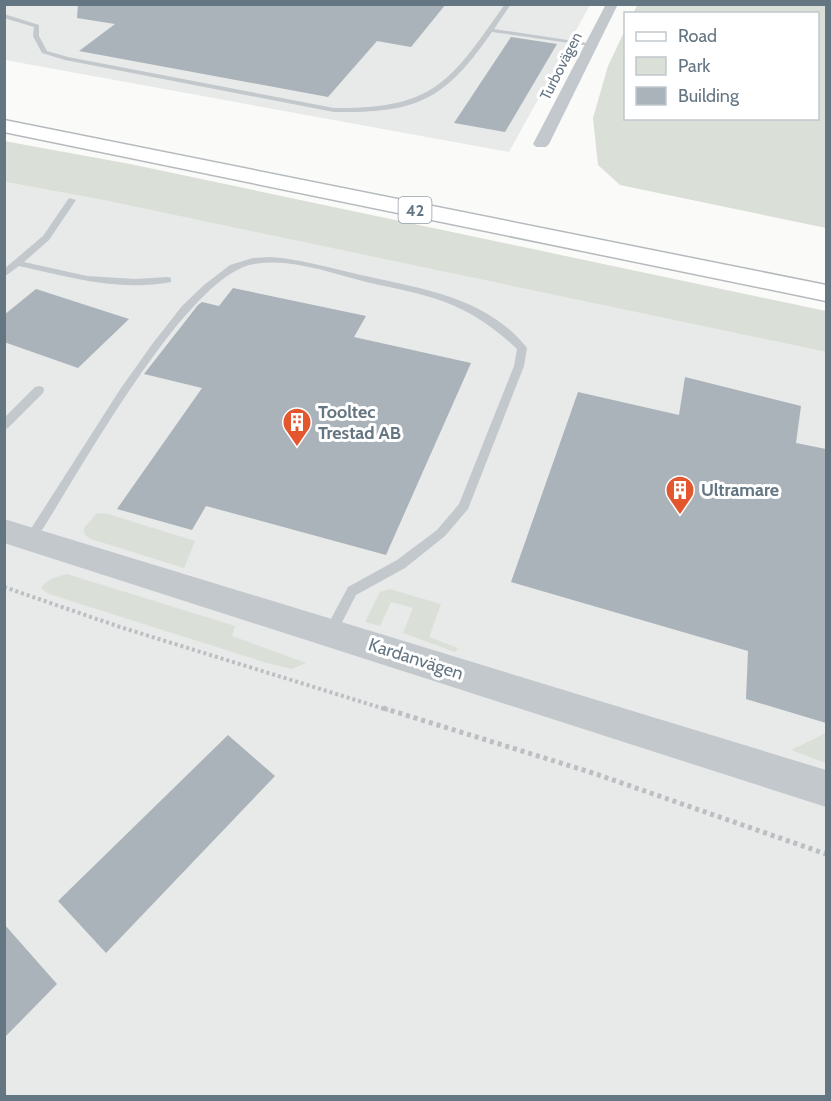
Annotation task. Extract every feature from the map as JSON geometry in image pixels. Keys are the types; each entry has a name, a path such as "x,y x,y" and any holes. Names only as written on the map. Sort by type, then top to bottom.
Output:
{"main road":[{"name":"42","path":"4,114 826,278"},
{"name":"42","path":"4,126 826,293"}],"street":[{"name":"Turbovägen","path":"541,144 612,4"},
{"name":"Kardanvägen","path":"18,535 826,789"}],"lane":[{"path":"4,16 37,26 36,36 44,52 67,59 342,111 395,107 430,95 449,81 508,4"},
{"path":"490,30 591,44"},
{"path":"4,274 46,238 72,200"},
{"path":"18,535 156,345 201,291 237,265 262,260 290,262 444,296 475,309 500,326 522,348 519,366 464,506 441,533 401,564 352,591 330,632"},
{"path":"17,263 87,279 135,282 168,280"},
{"path":"4,425 39,390"}],"path":[{"path":"4,587 120,627 593,773 826,854"}],"shaded area":[{"path":"4,5 590,5 509,152 5,60"},
{"path":"4,182 103,200 826,352 826,1096 5,1096"}],"green space":[{"path":"638,4 826,5 826,228 620,185 598,165 593,118 608,66 624,32 624,120 819,120 819,12 634,12"},
{"path":"4,141 130,164 826,311 826,352 103,200 5,182"},
{"path":"97,513 108,514 195,541 184,568 91,539 84,534 84,528"},
{"path":"67,574 235,626 232,636 306,663 292,669 267,663 49,594 41,588 49,580"},
{"path":"389,589 441,604 429,637 458,648 455,652 403,633 413,608 391,602 380,626 365,622 380,592"},
{"path":"826,733 826,763 791,750"}],"building":[{"path":"78,4 446,4 411,47 377,41 328,97 79,51 115,24 77,18"},
{"path":"511,37 557,44 505,132 454,123"},
{"name":"Tooltec Trestad AB","path":"233,288 366,316 354,337 471,363 386,555 206,506 192,530 117,509 202,388 144,374 198,305 202,302 219,306"},
{"path":"36,289 129,319 78,368 4,342 4,315"},
{"name":"Ultramare","path":"685,377 801,406 796,443 826,449 826,723 746,699 748,651 511,582 578,392 679,415"},
{"path":"228,735 275,776 106,953 58,901"},
{"path":"4,924 57,984 4,1038"}],"place":[{"name":"Tooltec Trestad AB","path":"297,448"},
{"name":"Ultramare","path":"680,516"}]}
